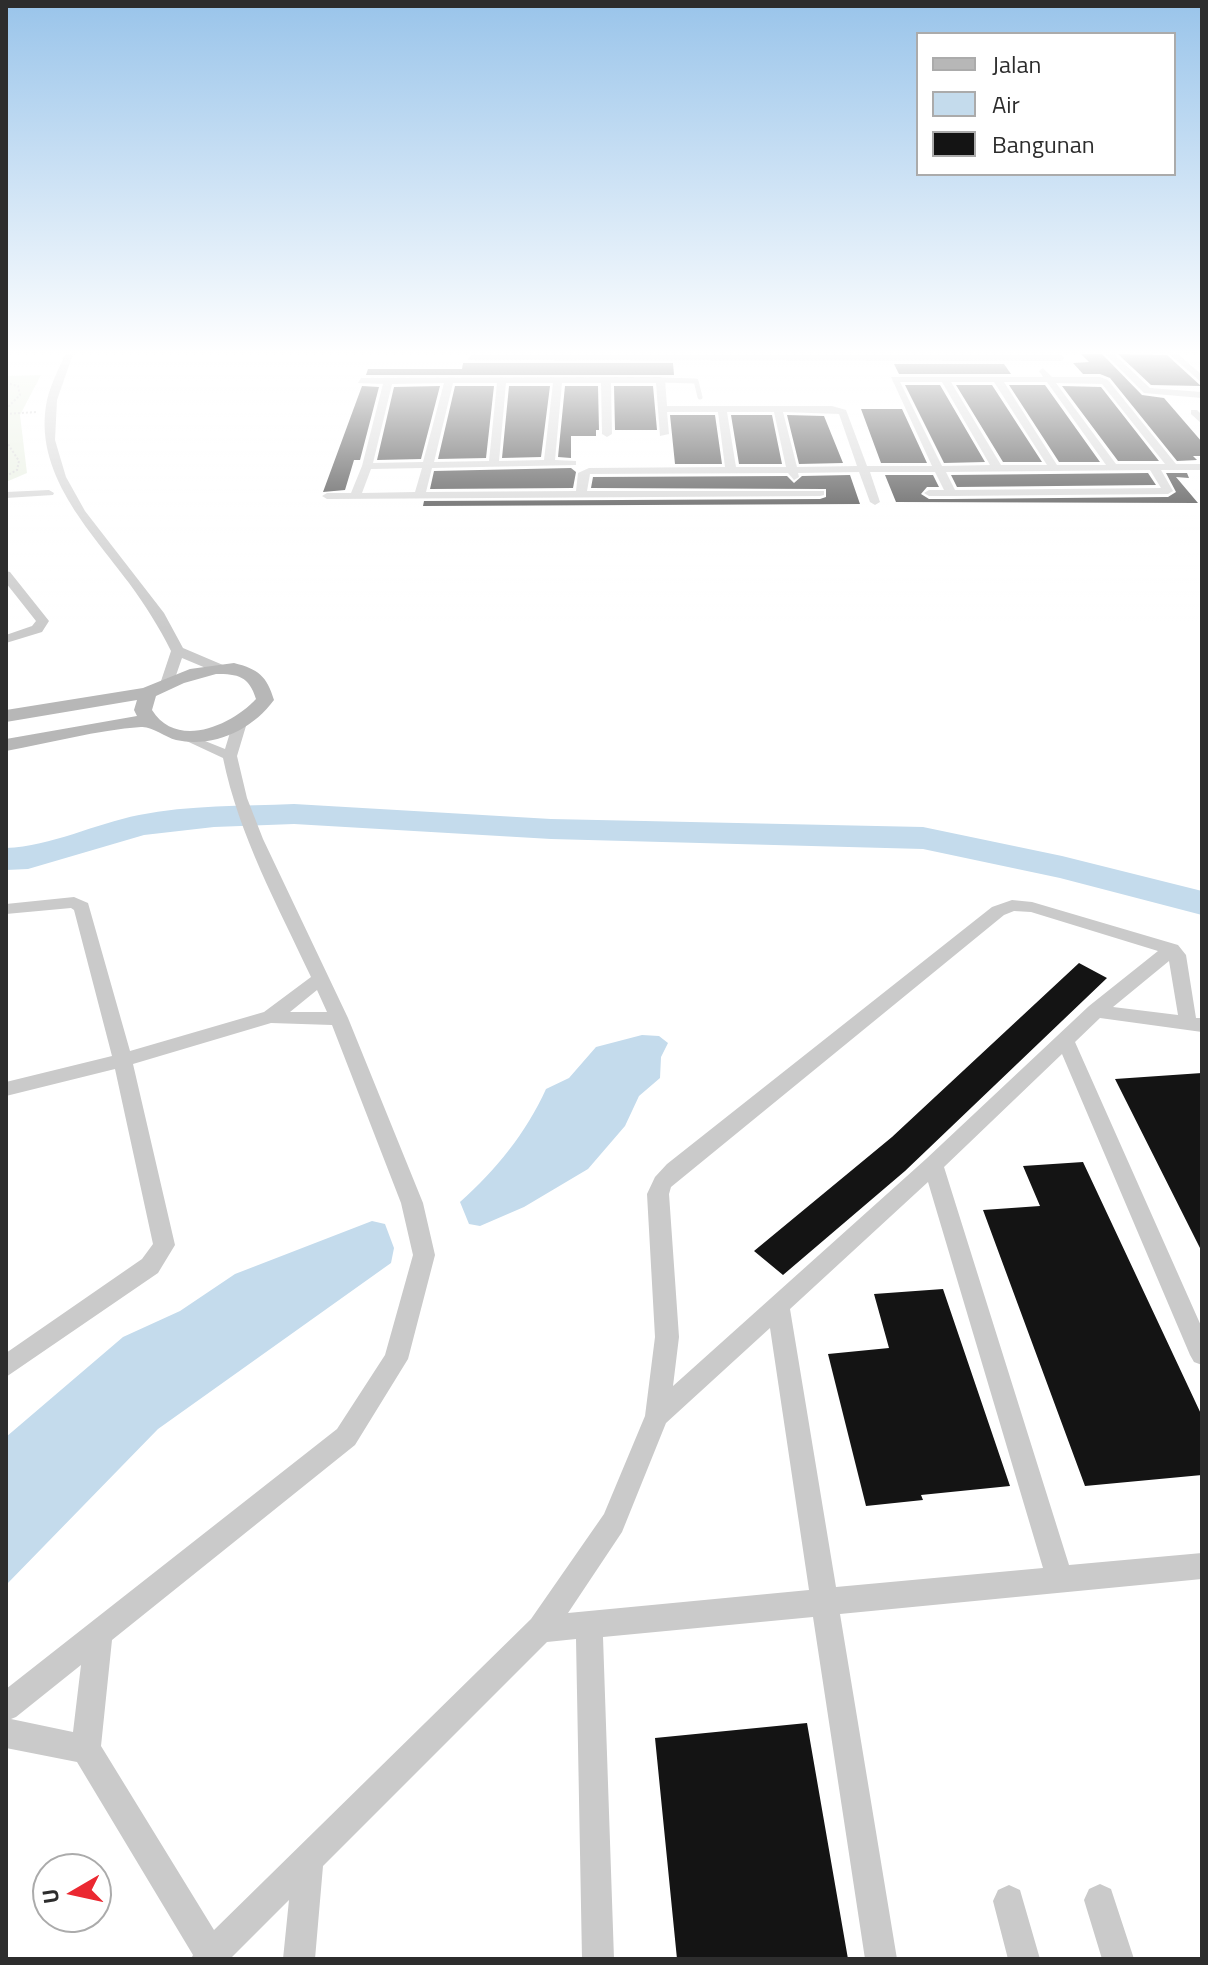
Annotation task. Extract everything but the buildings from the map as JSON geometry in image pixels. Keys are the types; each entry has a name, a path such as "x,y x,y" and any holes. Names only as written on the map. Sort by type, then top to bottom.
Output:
{"street":[{"path":"355,496 372,446"},
{"path":"420,495 433,446"},
{"path":"494,464 496,446"},
{"path":"549,464 551,446"},
{"path":"728,446 731,469"},
{"path":"786,446 798,493"},
{"path":"856,446 875,502"},
{"path":"928,446 951,493"},
{"path":"984,446 997,468"},
{"path":"1040,446 1053,466"},
{"path":"1097,446 1113,467"},
{"path":"1156,446 1173,467"},
{"path":"367,466 572,463"},
{"path":"581,494 583,473 589,471 1202,467"},
{"path":"929,493 1168,491 1154,468"},
{"path":"10,495 28,496 46,487 63,511 147,600 170,633 178,651 168,681"},
{"path":"327,496 820,493"},
{"path":"6,575 43,621 37,629 6,639"},
{"path":"178,651 218,668 245,672 258,679 265,689 265,700 253,716 239,726 185,737"},
{"path":"6,716 148,693 168,681 218,668"},
{"path":"148,693 143,710 149,720 164,732 185,737 230,756"},
{"path":"6,745 149,720"},
{"path":"6,1707 346,1437 396,1359 424,1255 412,1203 339,1018 255,839 239,798 230,756 239,726"},
{"path":"6,909 74,902 82,907 123,1060 164,1245 150,1266 6,1366"},
{"path":"99,1633 86,1749 209,1957 541,1629 613,1523 657,1416 667,1337 658,1194 662,1183 674,1170 998,911 1012,905 1032,907 1172,949 1177,955 1195,1024 1096,1011"},
{"path":"657,1416 933,1165 1096,1011 1172,949"},
{"path":"271,1017 321,978"},
{"path":"6,1089 123,1060 271,1017 310,1020 339,1018"},
{"path":"1066,1042 1202,1355"},
{"path":"933,1165 1060,1579"},
{"path":"778,1306 881,1959"},
{"path":"541,1629 1202,1566"},
{"path":"589,1624 598,1959"},
{"path":"6,1733 86,1749"},
{"path":"299,1959 308,1861"},
{"path":"1100,1900 1118,1959"},
{"path":"1009,1901 1024,1959"}],"path":[{"path":"6,476 17,470 19,461 9,446"}],"green space":[{"path":"6,446 24,446 27,473 6,482"}],"water":[{"path":"642,1035 659,1036 668,1043 661,1057 660,1078 639,1096 625,1126 588,1169 524,1207 480,1226 469,1224 460,1202 509,1150 546,1089 569,1078 596,1047"},
{"path":"372,1221 385,1224 394,1248 391,1263 158,1429 6,1585 6,1437 123,1337 180,1311 235,1274"}],"waterway":[{"path":"6,859 28,858 141,825 214,817 294,814 551,829 923,838 1062,867 1202,903"}]}
